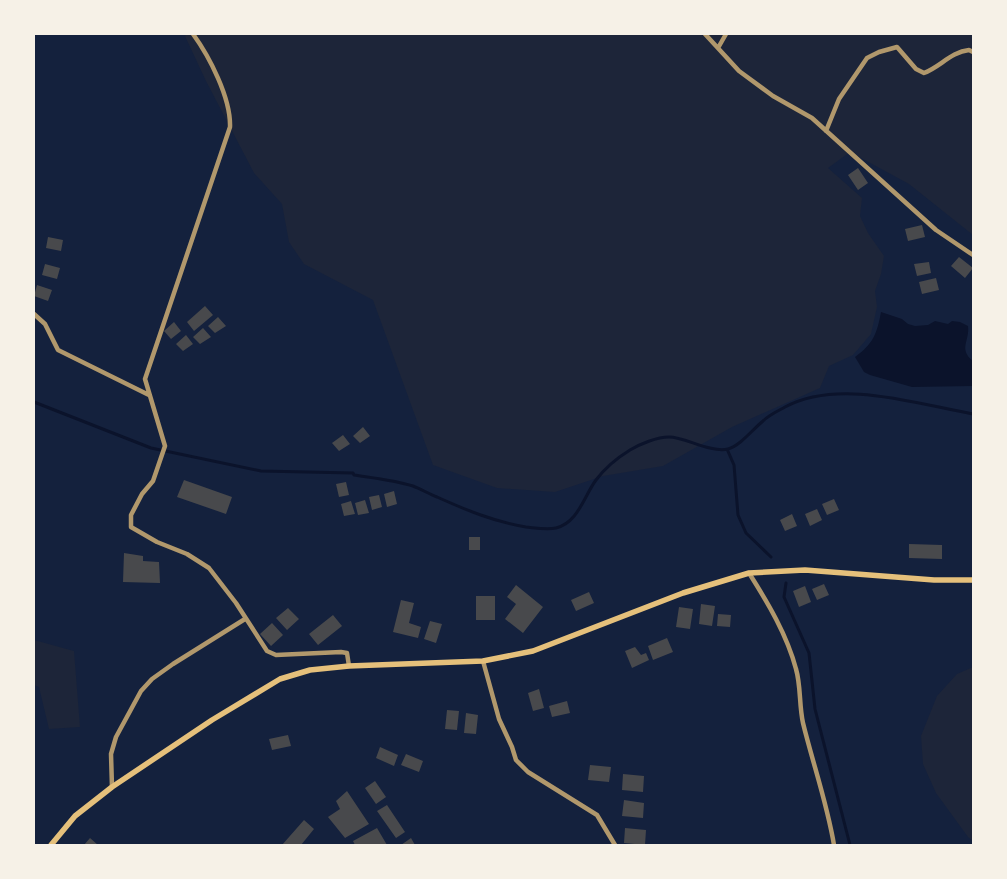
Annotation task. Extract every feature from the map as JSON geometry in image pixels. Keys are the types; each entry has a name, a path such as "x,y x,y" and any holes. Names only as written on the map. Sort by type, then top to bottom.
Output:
{"main road":[{"path":"51,845 75,816 112,787 212,720 280,679 310,670 349,666 483,662 533,651 683,593 750,573 804,570 934,580 973,580"}],"street":[{"path":"193,34 207,54 227,104 230,127 145,379 165,446 153,481 142,494 131,515 131,527 157,542 187,554 208,568 236,604 267,651 276,655 347,653 349,666"},
{"path":"704,34 751,81 812,118 936,230 973,255"},
{"path":"718,48 726,34"},
{"path":"826,131 839,99 867,58 879,52 897,47 916,70 924,73 934,70 954,54 969,50 973,52"},
{"path":"34,314 45,324 58,350 149,395"},
{"path":"750,573 780,628 796,670 803,720 829,816 834,845"},
{"path":"112,787 111,754 116,737 141,691 152,679 173,664 245,619"},
{"path":"483,662 499,719 516,760 528,772 597,815 615,845"}],"shaded area":[{"path":"186,34 973,34 973,235 909,184 850,152 828,168 862,198 860,216 868,233 884,256 881,274 875,291 877,307 871,334 853,355 829,366 820,388 732,427 663,466 603,476 555,492 497,488 433,465 373,300 304,264 289,242 282,204 254,173 206,81 185,36"},
{"path":"881,312 902,319 908,324 915,326 928,325 935,321 948,324 952,321 968,326 965,349 973,361 973,386 912,387 864,372 855,357 866,348 873,338"},
{"path":"34,640 74,651 80,727 49,729 39,687 34,685"},
{"path":"973,667 973,841 968,837 936,793 923,764 921,736 937,696 957,674"}],"building":[{"path":"858,168 868,183 858,190 848,175"},
{"path":"922,225 925,237 908,241 905,229"},
{"path":"48,237 63,240 61,251 46,248"},
{"path":"959,257 973,268 965,278 951,266"},
{"path":"929,262 931,273 917,276 914,264"},
{"path":"45,264 60,268 57,279 42,275"},
{"path":"936,278 939,290 922,294 919,282"},
{"path":"37,285 52,290 48,301 34,296"},
{"path":"205,306 213,315 194,331 187,322"},
{"path":"218,317 226,326 215,333 208,326"},
{"path":"174,322 181,331 171,339 164,331"},
{"path":"203,328 211,337 200,344 193,337"},
{"path":"186,335 193,344 183,351 176,344"},
{"path":"363,427 370,436 360,443 353,436"},
{"path":"343,435 350,444 339,451 332,443"},
{"path":"184,480 232,497 226,514 177,497"},
{"path":"346,482 349,495 339,497 336,484"},
{"path":"394,491 397,504 387,507 384,494"},
{"path":"379,495 382,507 372,510 369,497"},
{"path":"834,499 839,510 827,515 822,504"},
{"path":"365,500 369,513 358,515 355,503"},
{"path":"351,501 355,514 344,516 341,504"},
{"path":"817,509 822,520 810,526 805,514"},
{"path":"792,514 797,526 785,531 780,520"},
{"path":"469,537 480,537 480,550 469,550"},
{"path":"909,544 942,545 942,559 909,558"},
{"path":"124,553 143,556 143,561 159,562 160,583 123,582"},
{"path":"824,584 829,595 817,600 812,589"},
{"path":"516,585 543,607 523,633 505,619 516,604 507,597"},
{"path":"805,586 811,602 799,607 793,591"},
{"path":"589,592 594,603 576,611 571,600"},
{"path":"476,596 495,596 495,620 476,620"},
{"path":"401,600 414,603 409,623 421,627 418,638 393,632"},
{"path":"701,604 715,606 712,626 699,624"},
{"path":"679,607 693,609 690,629 676,627"},
{"path":"288,608 299,619 287,630 276,618"},
{"path":"718,614 731,615 730,627 717,626"},
{"path":"333,615 342,626 318,645 309,634"},
{"path":"430,621 442,624 436,643 424,639"},
{"path":"272,623 283,635 271,646 260,634"},
{"path":"667,638 673,652 653,660 648,646"},
{"path":"635,647 641,655 646,653 649,660 632,668 625,651"},
{"path":"539,689 544,708 533,711 528,693"},
{"path":"567,701 570,713 552,717 549,706"},
{"path":"447,710 459,711 457,730 445,729"},
{"path":"466,713 478,715 476,734 464,733"},
{"path":"288,735 291,746 272,750 269,739"},
{"path":"380,747 398,755 394,766 376,758"},
{"path":"406,754 423,761 419,772 401,765"},
{"path":"590,765 611,767 609,782 588,780"},
{"path":"623,774 644,776 643,792 622,790"},
{"path":"375,781 386,797 376,804 365,788"},
{"path":"347,791 369,824 345,838 328,817 340,809 336,801"},
{"path":"624,800 644,803 643,818 622,816"},
{"path":"387,805 405,832 396,838 377,811"},
{"path":"304,820 314,829 301,845 282,845"},
{"path":"377,828 387,845 355,845 353,841"},
{"path":"625,828 646,830 645,845 624,843"},
{"path":"90,838 98,845 84,845"},
{"path":"411,838 415,845 401,845"}],"waterway":[{"path":"34,402 151,448 261,471 353,473 354,475 399,482 492,519 514,525 545,529 556,528 570,521 596,480 620,456 639,445 664,437 682,439 713,449 728,449 742,441 765,419 785,407 806,399 829,394 878,396 973,414"},
{"path":"727,449 734,465 738,515 746,533 771,557"},
{"path":"786,583 784,597 809,653 815,709 850,845"}]}
